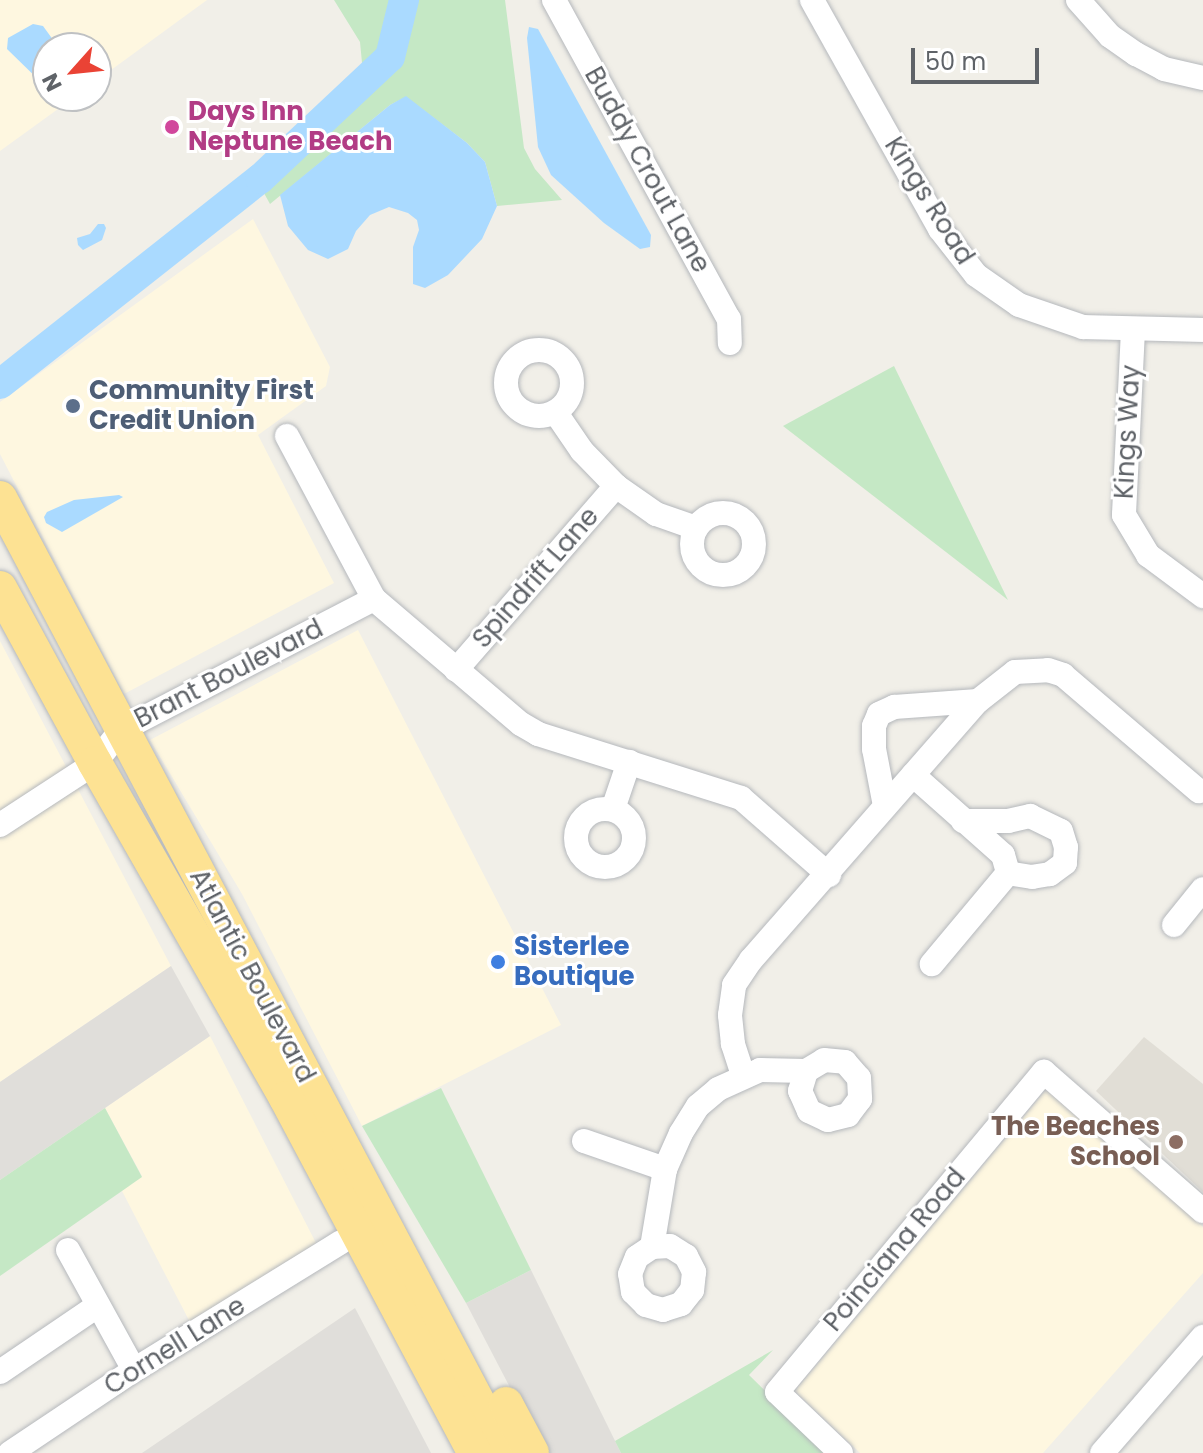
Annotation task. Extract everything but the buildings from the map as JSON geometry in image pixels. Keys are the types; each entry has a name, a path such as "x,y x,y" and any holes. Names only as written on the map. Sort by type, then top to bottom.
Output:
{"highway":[{"name":"Atlantic Boulevard","path":"0,498 505,1453"},
{"name":"Atlantic Boulevard","path":"0,588 95,763 249,1031 475,1453"},
{"path":"249,1031 296,1153 451,1453"},
{"path":"331,1125 429,1261 532,1453"}],"street":[{"name":"Buddy Crout Lane","path":"554,0 729,319 730,343"},
{"name":"Kings Road","path":"812,0 940,229 976,275 1019,305 1083,327 1203,330"},
{"path":"1078,0 1110,36 1136,54 1164,69 1203,78"},
{"name":"Kings Way","path":"1133,330 1124,515 1148,555 1203,596"},
{"path":"556,413 582,451 616,486 656,514 696,528"},
{"path":"287,436 374,599 521,724 538,734 741,798 829,875"},
{"name":"Spindrift Lane","path":"456,670 616,486"},
{"name":"Brant Boulevard","path":"0,825 95,763 121,730 374,599"},
{"path":"743,1075 733,1044 730,1015 734,985 751,960 829,875 978,701 1015,672 1048,670 1063,675 1199,791"},
{"path":"885,806 874,749 874,726 879,714 894,707 978,701"},
{"path":"613,809 629,762"},
{"path":"913,775 1003,855 1008,873"},
{"path":"963,821 1008,821 1030,816 1061,831 1066,847 1065,863 1050,874 1032,877 1008,873"},
{"path":"932,964 1008,873"},
{"path":"1174,925 1203,889"},
{"path":"652,1247 665,1169 681,1133 698,1106 718,1089 743,1075 760,1070 806,1071"},
{"name":"Poinciana Road","path":"841,1453 777,1392 1044,1072 1203,1211"},
{"path":"584,1141 665,1169"},
{"name":"Cornell Lane","path":"10,1453 134,1370 341,1242"},
{"path":"68,1250 134,1370"},
{"path":"0,1372 97,1306"},
{"path":"1102,1453 1203,1337"}],"shaded area":[{"path":"0,0 207,0 112,69 112,32 32,32 32,112 54,112 0,151"},
{"path":"253,219 330,367 326,386 258,435 334,583 124,694 0,454 0,402"},
{"path":"358,630 561,1025 362,1126 242,894 150,740"},
{"path":"0,641 171,966 0,1082"},
{"path":"171,966 210,1036 0,1180 0,1082"},
{"path":"210,1036 316,1243 193,1328 122,1191 142,1176 105,1108"},
{"name":"The Beaches School","path":"1144,1037 1203,1084 1203,1192 1096,1091"},
{"path":"1046,1090 1203,1227 1203,1273 1043,1453 860,1453 795,1391"},
{"path":"531,1270 621,1453 544,1453 466,1303"},
{"path":"355,1308 431,1453 142,1453"}],"green space":[{"path":"334,0 505,0 524,148 535,169 562,200 497,206 485,162 467,143 406,97 390,105 270,204 254,175 363,73 360,42"},
{"path":"894,366 1008,600 783,426"},
{"path":"441,1088 531,1270 466,1303 362,1126"},
{"path":"105,1108 142,1177 0,1276 0,1180"},
{"path":"773,1350 749,1375 828,1453 621,1453 615,1441"}],"water":[{"path":"33,24 43,26 47,32 32,32 32,73 7,49 8,38"},
{"path":"529,27 538,29 651,235 650,247 640,249 604,223 551,175 538,147 527,38"},
{"path":"406,96 467,143 485,162 497,206 482,239 448,275 425,288 413,284 413,247 419,230 417,220 408,213 389,207 370,215 356,231 348,249 328,259 308,250 288,226 280,195 390,105"},
{"path":"98,224 104,224 106,228 102,240 83,250 77,238 90,234"},
{"path":"123,497 62,532 46,523 44,517 47,512 74,500"}],"waterway":[{"path":"0,384 260,179 390,57 404,0"}],"place":[{"name":"Days Inn Neptune Beach","path":"172,127"},
{"name":"Community First Credit Union","path":"73,406"},
{"name":"Sisterlee Boutique","path":"498,962"},
{"name":"The Beaches School","path":"1176,1142"}]}
